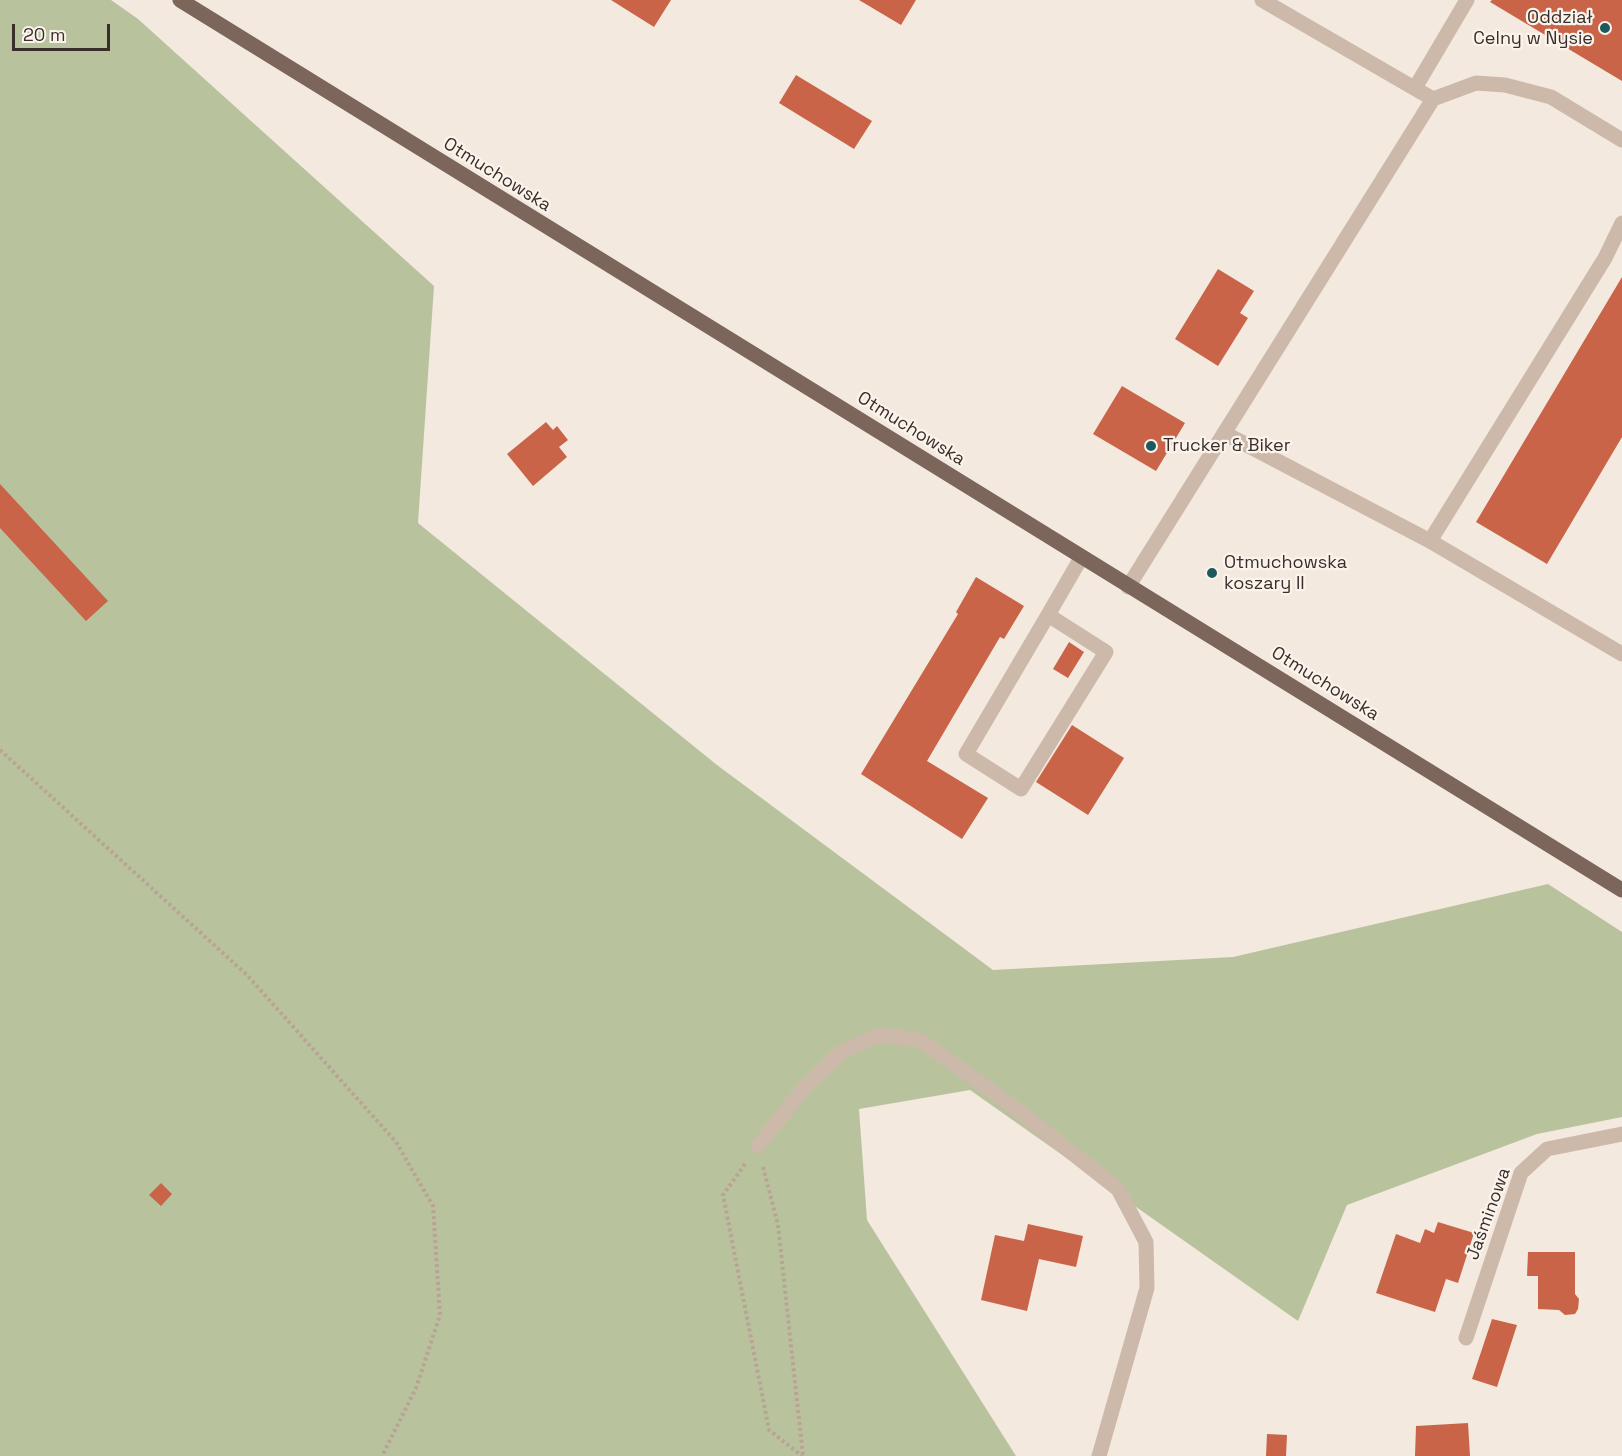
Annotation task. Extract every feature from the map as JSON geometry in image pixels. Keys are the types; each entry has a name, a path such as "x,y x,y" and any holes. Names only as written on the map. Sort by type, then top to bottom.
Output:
{"main road":[{"name":"Otmuchowska","path":"180,0 1622,890"}],"street":[{"path":"1262,0 1433,99"},
{"path":"1415,88 1467,0"},
{"path":"1128,587 1433,99 1476,83 1505,85 1551,96 1622,140"},
{"path":"1430,541 1605,258 1622,223"},
{"path":"1224,433 1430,541 1622,654"},
{"path":"1048,615 1106,652 1021,789 966,754 1081,558"},
{"path":"758,1146 804,1088 841,1052 879,1035 920,1040 1007,1102 1118,1189 1146,1242 1147,1288 1099,1456"},
{"name":"Jaśminowa","path":"1466,1338 1521,1173 1547,1149 1622,1134"}],"path":[{"path":"0,750 247,975 396,1142 433,1206 440,1315 416,1388 382,1456"},
{"path":"758,1146 723,1195 769,1430 803,1456"},
{"path":"758,1146 778,1226 803,1456"}],"green space":[{"path":"0,0 111,0 138,19 434,286 418,523 717,765 993,970 1233,957 1548,884 1622,932 1622,1117 1537,1134 1347,1205 1298,1321 970,1090 859,1109 867,1220 1016,1456 0,1456"}],"building":[{"path":"611,0 671,0 654,27"},
{"path":"859,0 916,0 901,25"},
{"path":"1492,0 1622,0 1622,81 1490,2"},
{"path":"796,75 872,121 854,149 779,103"},
{"path":"1218,269 1254,291 1240,313 1248,318 1218,366 1175,339"},
{"path":"1622,277 1622,437 1547,564 1476,522"},
{"path":"1122,386 1185,423 1156,471 1093,434"},
{"path":"546,422 553,430 557,426 568,440 559,447 567,457 533,486 507,454"},
{"path":"0,484 108,601 86,621 0,528"},
{"path":"976,577 1024,606 1004,639 1000,637 927,761 988,798 962,839 861,774 958,614 956,612"},
{"path":"1069,642 1084,652 1068,678 1053,669"},
{"path":"1072,725 1124,758 1088,815 1036,782"},
{"path":"161,1183 172,1194 161,1206 149,1195"},
{"path":"1438,1222 1474,1233 1458,1283 1446,1279 1435,1312 1376,1293 1396,1234 1420,1243 1425,1229 1434,1233"},
{"path":"1028,1224 1083,1236 1076,1267 1039,1259 1027,1311 981,1300 995,1235 1024,1241"},
{"path":"1528,1252 1575,1252 1575,1294 1579,1299 1575,1314 1565,1315 1559,1310 1538,1309 1538,1276 1527,1276"},
{"path":"1492,1319 1517,1325 1497,1387 1472,1379"},
{"path":"1468,1423 1470,1456 1415,1456 1416,1426"},
{"path":"1267,1434 1287,1435 1286,1456 1266,1456"}],"place":[{"name":"Oddział Celny w Nysie","path":"1605,28"},
{"name":"Trucker & Biker","path":"1151,446"},
{"name":"Otmuchowska koszary II","path":"1212,573"}]}
